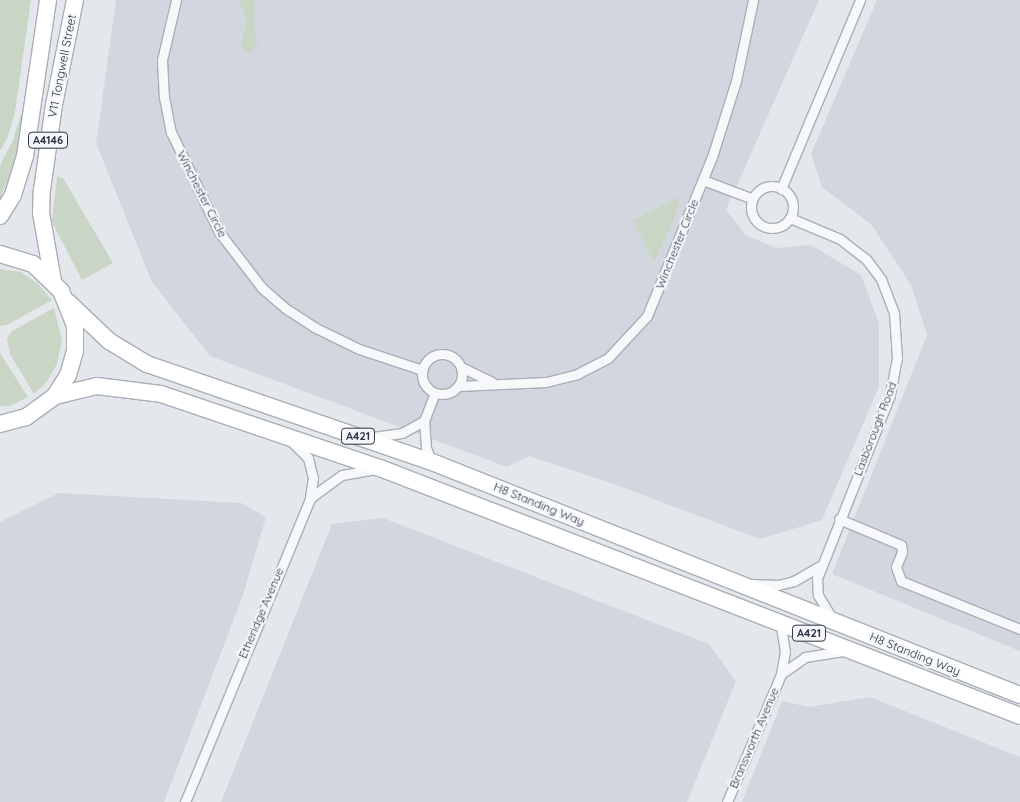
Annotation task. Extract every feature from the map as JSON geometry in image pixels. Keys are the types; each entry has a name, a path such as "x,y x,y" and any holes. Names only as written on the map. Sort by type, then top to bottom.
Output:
{"highway":[{"name":"V11 Tongwell Street","path":"0,216 13,195 25,156 48,0"},
{"name":"V11 Tongwell Street","path":"53,281 41,213 42,190 54,105 74,0"},
{"path":"0,254 33,264 53,281 68,302 75,326 75,351 68,375 50,401 26,417 2,426"},
{"name":"H8 Standing Way","path":"68,302 109,341 146,364 432,462 1020,695"},
{"name":"H8 Standing Way","path":"50,401 96,386 160,394 380,468 863,653 1020,716"}],"street":[{"name":"Winchester Circle","path":"176,0 162,60 164,97 171,132 219,232 262,288 285,308 314,327 359,349 422,370"},
{"name":"Winchester Circle","path":"459,386 492,382 546,382 577,374 608,358 646,316 703,180 736,81 753,0"},
{"path":"781,189 860,0"},
{"path":"703,180 753,200"},
{"path":"762,189 781,189 790,197 793,206 790,218 780,227 760,225 751,210 753,200 762,189"},
{"name":"Lasborough Road","path":"790,218 840,239 866,259 881,279 894,313 897,358 890,395 820,566 818,595 825,610 836,622"},
{"path":"440,354 453,357 461,367 459,386 448,394 434,393 424,384 422,370 429,359 440,354"},
{"name":"Winchester Circle","path":"461,367 492,382"},
{"path":"432,462 426,448 424,421 434,393"},
{"path":"357,436 402,433 424,421"},
{"path":"287,437 308,458 313,478 310,498"},
{"path":"310,498 342,475 380,468"},
{"name":"Etheridge Avenue","path":"185,802 310,498"},
{"path":"839,519 901,545 902,552 896,567 901,581 1020,629"},
{"path":"734,583 778,585 794,581 820,566"},
{"name":"Bransworth Avenue","path":"727,802 781,674 785,652 780,622"},
{"name":"Bransworth Avenue","path":"781,674 805,657 821,653 863,653"}],"shaded area":[{"path":"116,0 819,0 726,210 746,235 776,248 811,245 861,275 879,323 879,387 822,520 760,539 611,483 529,456 507,467 210,356 152,282 96,143"},
{"path":"877,0 1020,0 1020,651 832,574 927,335 911,285 871,224 822,187 811,154"},
{"path":"59,493 241,503 266,517 243,595 164,802 0,802 0,522"},
{"path":"383,518 709,644 736,681 687,802 221,802 332,524"},
{"path":"870,697 1020,757 1020,802 742,802 782,701 809,707"}],"green space":[{"path":"0,0 31,0 15,112 7,139 0,151"},
{"path":"239,0 253,0 254,4 254,27 258,42 251,53 245,52 241,45 247,20"},
{"path":"21,114 24,114 16,160 0,199 0,165 13,140"},
{"path":"57,177 63,178 113,263 82,280 52,222"},
{"path":"679,197 676,215 654,262 633,220"},
{"path":"0,269 21,272 38,284 52,300 7,325 0,326"},
{"path":"54,308 62,340 57,364 46,383 34,394 10,354 7,339 12,331"},
{"path":"0,353 28,397 10,406 0,406"}]}
